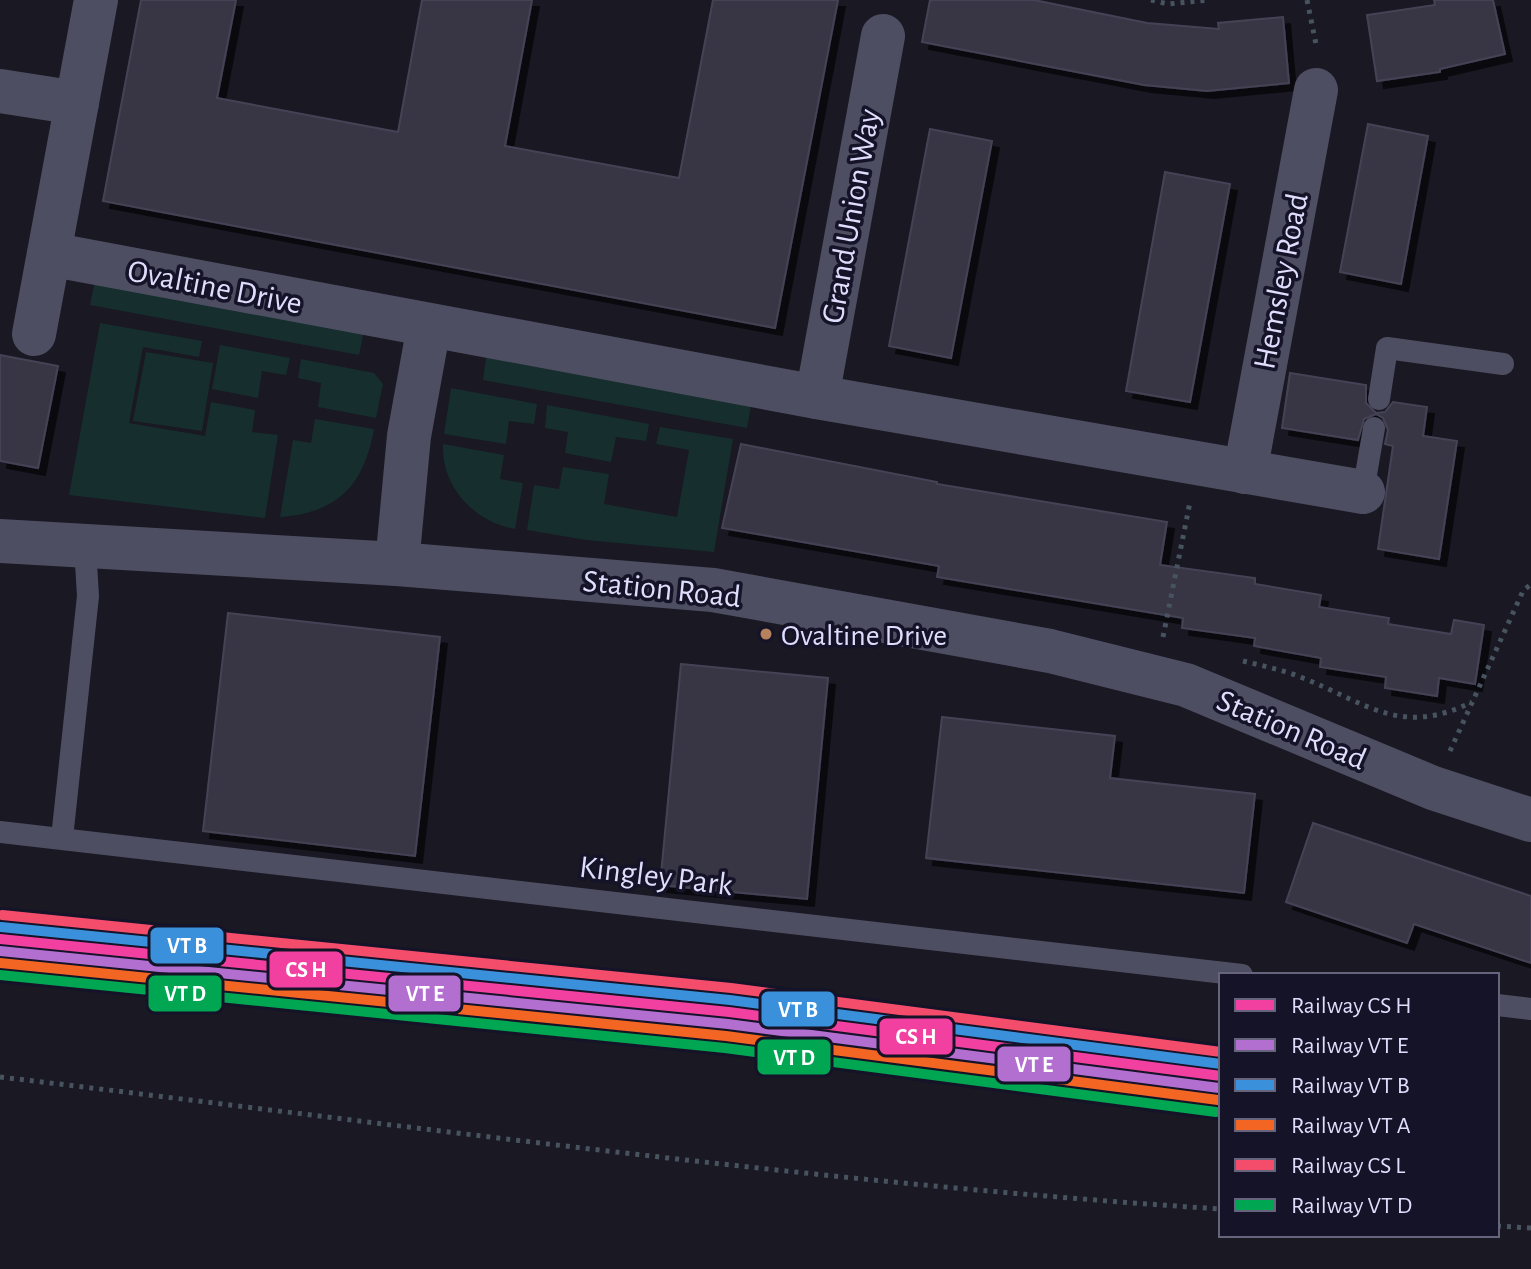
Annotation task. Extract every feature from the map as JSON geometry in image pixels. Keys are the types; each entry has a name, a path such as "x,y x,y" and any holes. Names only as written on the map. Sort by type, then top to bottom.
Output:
{"street":[{"path":"34,334 96,0"},
{"name":"Grand Union Way","path":"817,397 883,36"},
{"name":"Hemsley Road","path":"1245,472 1316,90"},
{"path":"0,91 77,103"},
{"name":"Ovaltine Drive","path":"49,254 817,397 1363,492"},
{"path":"397,564 409,436 429,326"},
{"name":"Station Road","path":"0,541 397,564 713,590 1050,651 1186,685 1433,788 1531,820"}],"lane":[{"path":"1379,399 1387,348 1503,364"},
{"path":"1363,492 1374,428"},
{"path":"62,838 88,596 85,547"},
{"name":"Kingley Park","path":"0,832 1225,973"},
{"path":"1499,1005 1531,1009"}],"path":[{"path":"1151,0 1168,4 1209,0"},
{"path":"1307,0 1319,59 1316,90"},
{"path":"1156,677 1197,463"},
{"path":"1433,788 1523,591 1531,584"},
{"path":"1232,659 1302,677 1368,710 1399,717 1421,719 1449,713 1472,702"},
{"path":"0,1077 711,1162 1083,1200 1219,1209"},
{"path":"1499,1226 1531,1228"}],"green space":[{"path":"95,280 364,330 359,355 90,305"},
{"path":"100,323 202,341 199,357 143,347 129,423 205,436 211,402 255,410 252,432 278,435 265,518 69,495"},
{"path":"220,345 290,358 286,375 262,371 258,398 212,389"},
{"path":"146,352 213,363 202,431 133,421"},
{"path":"487,352 752,400 747,428 483,380"},
{"path":"301,359 374,373 383,384 376,418 318,407 321,383 298,378"},
{"path":"451,388 537,404 534,424 509,421 506,444 444,434"},
{"path":"547,405 649,424 646,441 616,437 611,462 565,453 568,432 545,428"},
{"path":"315,419 374,429 363,466 345,492 333,502 318,509 280,517 293,440 311,443"},
{"path":"660,427 733,439 714,552 586,540 527,530 534,485 559,489 563,467 609,474 604,504 677,517 689,450 656,444"},
{"path":"443,444 504,455 500,479 523,483 515,529 486,519 463,500 448,474"}],"building":[{"path":"141,0 236,0 217,98 398,132 422,0 532,0 505,146 679,178 713,0 838,0 775,328 103,201"},
{"path":"930,0 1034,0 1147,23 1219,29 1218,23 1283,17 1289,83 1207,91 1144,85 922,42"},
{"path":"1434,0 1493,0 1505,54 1440,69 1440,72 1377,81 1367,15 1435,5"},
{"path":"1368,124 1428,136 1401,284 1340,272"},
{"path":"930,129 992,141 951,358 889,346"},
{"path":"1165,172 1230,184 1190,402 1126,391"},
{"path":"0,355 58,366 38,468 0,461"},
{"path":"1290,373 1366,385 1366,403 1376,413 1385,412 1393,402 1427,407 1423,436 1457,441 1439,559 1378,549 1393,446 1385,444 1388,430 1383,418 1376,414 1364,419 1358,440 1282,428"},
{"path":"741,444 937,484 1167,522 1160,565 1255,578 1255,584 1321,595 1319,607 1389,618 1388,624 1451,634 1454,620 1484,625 1475,684 1439,678 1437,696 1385,688 1386,677 1320,667 1321,658 1254,646 1255,638 1182,628 1183,618 937,577 939,566 722,528"},
{"path":"228,613 440,637 415,856 203,831"},
{"path":"681,664 828,678 807,899 660,885"},
{"path":"942,717 1115,736 1110,778 1255,794 1244,893 926,858"},
{"path":"1313,823 1531,896 1531,963 1414,924 1407,943 1286,902"}],"transit line":[{"path":"2,915 731,988 1219,1052"},
{"path":"1,927 730,1000 1219,1064"},
{"path":"0,939 729,1012 1219,1076"},
{"path":"0,951 728,1024 1219,1088"},
{"path":"0,963 726,1036 1218,1100"},
{"path":"0,975 725,1048 1216,1112"}],"place":[{"name":"Ovaltine Drive","path":"766,634"}]}
